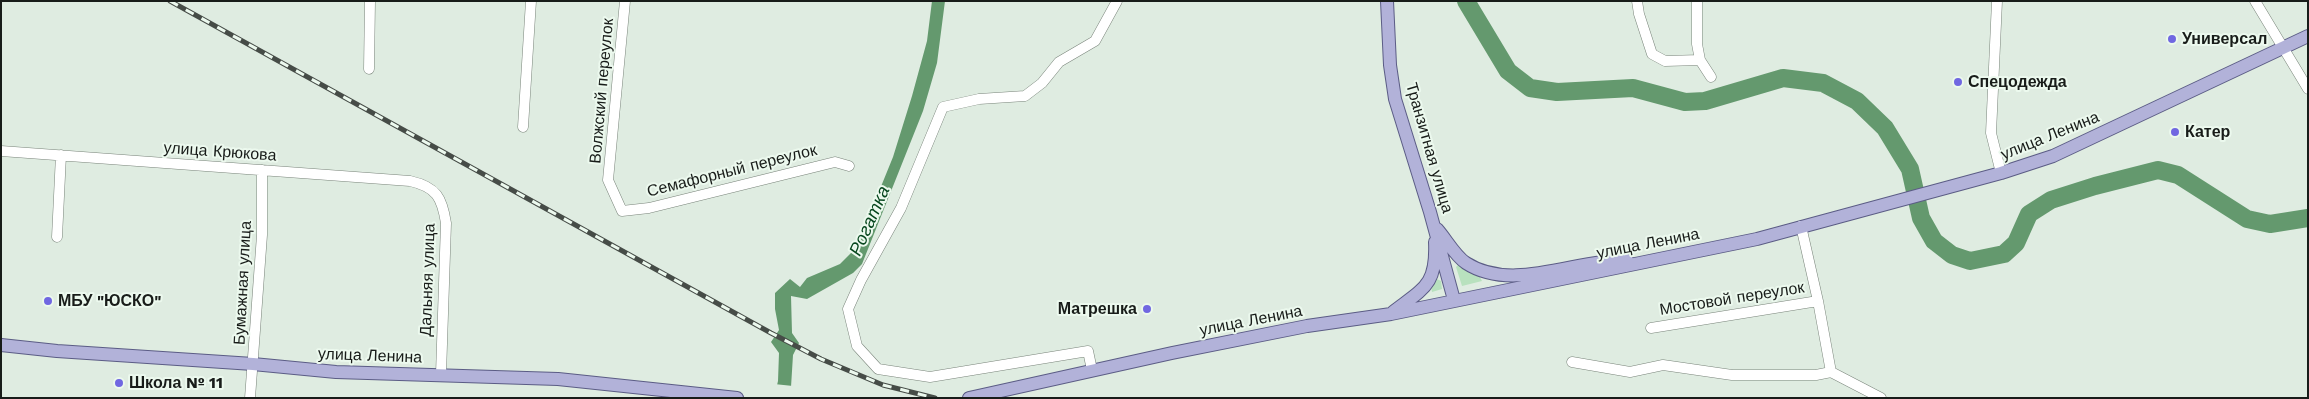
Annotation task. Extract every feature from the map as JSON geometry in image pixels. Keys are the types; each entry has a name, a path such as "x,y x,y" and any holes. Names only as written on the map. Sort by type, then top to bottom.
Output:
{"main road":[{"name":"Транзитная улица","path":"1386,1 1390,65 1395,99 1454,300"},
{"name":"улица Ленина","path":"969,398 1092,370 1307,326 1391,314 1757,239 2001,173 2053,156 2283,46 2308,36"},
{"path":"1433,225 1466,263 1484,271 1513,277 1608,260 1647,261"},
{"path":"1391,314 1427,286 1433,272 1433,225"},
{"name":"улица Ленина","path":"1,345 336,372 558,379 737,398"}],"street":[{"path":"369,69 370,1"},
{"path":"523,127 531,1"},
{"name":"Волжский переулок","path":"622,211 608,180 625,1"},
{"path":"1092,370 1088,351 930,377 878,369 857,346 848,309 861,280 900,208 943,107 979,99 1025,96 1042,82 1059,62 1094,42 1117,1"},
{"path":"1637,1 1639,14 1652,54 1665,61 1700,60"},
{"path":"1697,1 1697,44 1700,60 1711,77"},
{"path":"1997,1 1992,133 2001,173"},
{"path":"2255,1 2308,89"},
{"name":"улица Крюкова","path":"1,151 410,181 423,184 434,190"},
{"path":"57,237 61,155"},
{"name":"Семафорный переулок","path":"622,211 649,208 835,162 849,166"},
{"name":"Бумажная улица","path":"250,398 262,235 262,170"},
{"name":"Дальняя улица","path":"434,190 443,204 446,223 441,374"},
{"path":"1801,226 1818,301 1830,372"},
{"name":"Мостовой переулок","path":"1651,328 1818,301"},
{"path":"1572,362 1630,372 1663,365 1732,375 1816,375 1830,372 1847,378 1881,398"}],"shaded area":[{"path":"1458,265 1480,277 1482,281 1462,286 1456,267"},
{"path":"1437,279 1441,281 1442,289 1432,292 1431,287"}],"water":[{"name":"Рогатка","path":"932,1 945,1 937,63 923,111 862,264 853,273 807,299 791,296 792,333 799,343 793,355 791,387 774,398 778,381 779,353 771,342 779,330 775,309 775,293 790,279 800,287 807,278 840,264 856,248 893,157 912,96 927,41"}],"pier":[{"path":"774,384 793,386 790,398 771,398"}],"waterway":[{"path":"1466,1 1508,71 1530,88 1557,92 1633,88 1685,102 1705,101 1783,78 1823,83 1857,101 1885,128 1910,169 1921,218 1934,241 1952,255 1970,261 2004,254 2016,243 2029,214 2051,200 2095,186 2158,170 2178,175 2247,219 2270,224 2308,218"}],"railway":[{"path":"170,1 821,359 883,385 935,398"}],"place":[{"name":"Универсал","path":"2172,39"},
{"name":"Спецодежда","path":"1958,82"},
{"name":"Катер","path":"2175,132"},
{"name":"МБУ \"ЮСКО\"","path":"48,301"},
{"name":"Матрешка","path":"1147,309"},
{"name":"Школа № 11","path":"119,383"}]}
